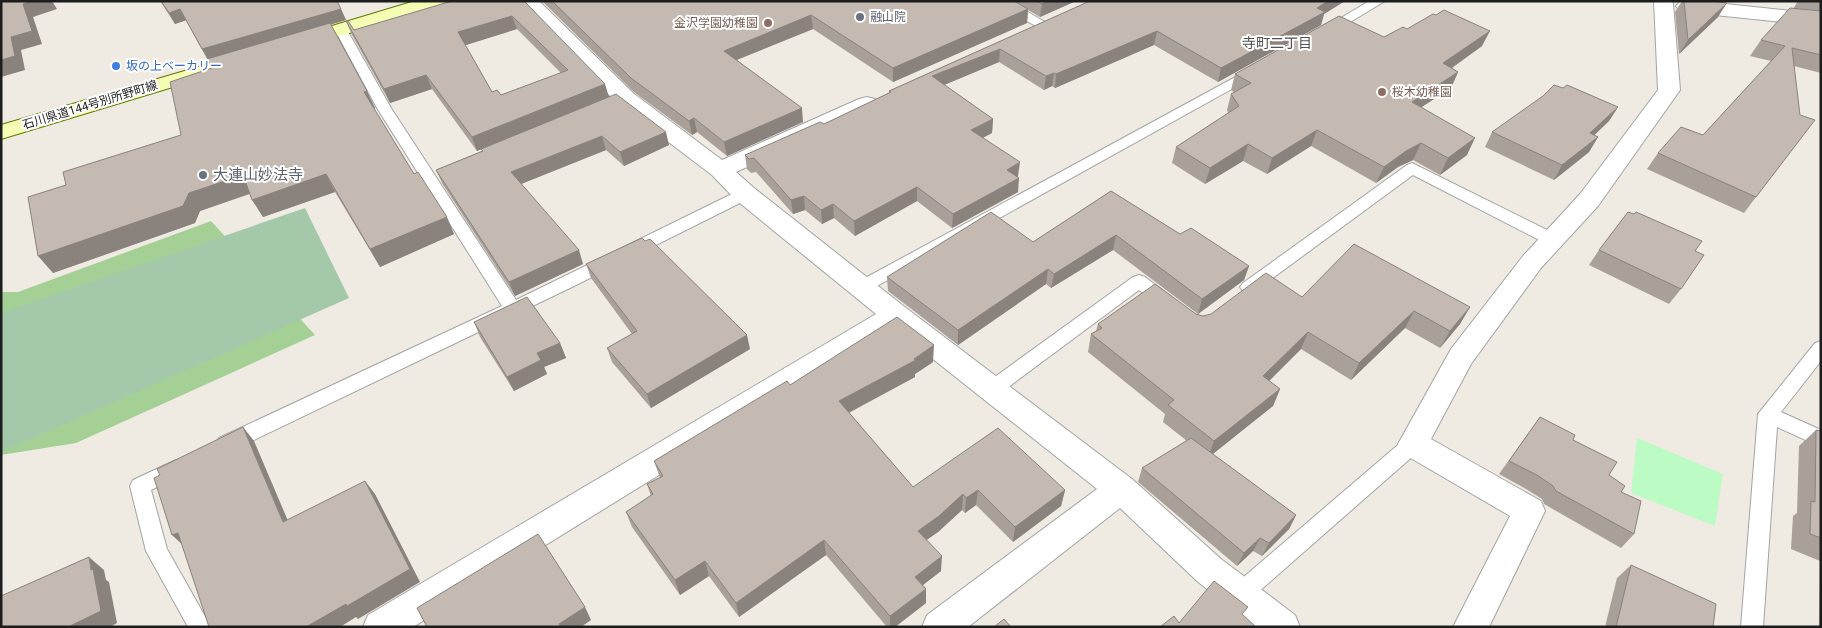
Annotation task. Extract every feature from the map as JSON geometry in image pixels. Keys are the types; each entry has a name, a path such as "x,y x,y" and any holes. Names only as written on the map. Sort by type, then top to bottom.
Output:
{"main road":[{"path":"284,47 425,3"},
{"name":"石川県道144号別所野町線","path":"1,132 237,61"}],"street":[{"path":"528,1 616,101 720,170 745,194 896,315 1121,489 1209,570 1282,627"},
{"path":"1471,627 1529,511 1413,444 1460,357 1532,262 1589,200 1669,90 1656,2 1821,20"},
{"path":"1018,36 1053,21"},
{"path":"720,170 887,96"},
{"path":"388,625 896,315"},
{"path":"940,627 1121,489"}],"lane":[{"path":"998,1 1053,21"},
{"path":"1310,39 1380,1"},
{"path":"341,30 384,108 512,308"},
{"path":"862,287 1267,63"},
{"path":"1237,296 1412,168 1553,240"},
{"path":"428,178 446,170"},
{"path":"211,451 512,308 745,194"},
{"path":"992,389 1139,281 1183,314"},
{"path":"1752,627 1768,414 1821,348"},
{"path":"1768,414 1821,439"},
{"path":"1240,594 1413,444"},
{"path":"194,460 140,486 158,551 200,627"}],"green space":[{"path":"305,208 349,298 1,452 1,313"},
{"path":"211,221 315,335 76,443 1,455 1,292 18,292"},
{"path":"1637,438 1723,474 1715,526 1631,493"}],"building":[{"path":"1,1 32,1 23,4 32,31 11,37 15,56 1,60"},
{"path":"161,1 337,1 341,9 202,49 180,9 169,13"},
{"path":"452,1 524,1 605,84 472,137 426,75 384,89 346,21 354,30","holes":["512,16 568,70 501,95 497,90 492,92 458,32"]},
{"path":"552,1 1014,1 1028,9 893,68 811,15 724,51 802,108 724,142 694,118 689,121 631,78"},
{"path":"1090,1 1328,1 1317,8 1325,12 1221,68 1157,31 1056,74 1046,76 1000,49 932,76 993,119 971,130 1020,162 1007,170 1019,178 953,214 917,187 854,221 833,204 821,210 804,196 791,200 754,158 749,159 745,155 820,122 824,124 891,92 889,91"},
{"path":"1684,1 1711,1 1727,3 1688,40"},
{"path":"1790,8 1821,11 1821,55 1792,48 1800,115 1815,120 1756,197 1658,153 1681,127 1703,135 1785,46 1761,40"},
{"path":"1444,10 1490,31 1443,63 1458,72 1412,102 1475,138 1448,158 1421,143 1384,167 1317,130 1272,158 1248,144 1210,168 1176,147 1239,106 1231,94 1251,83 1235,74 1339,16 1384,37 1403,27 1407,29"},
{"path":"330,23 367,91 364,92 414,174 418,172 447,217 370,249 326,174 252,200 243,175 189,193 183,206 38,256 28,197 66,185 63,172 181,135 170,82 212,68 207,59"},
{"path":"1554,85 1563,88 1567,85 1618,107 1590,133 1598,137 1562,165 1492,132 1543,96"},
{"path":"616,94 666,132 620,152 602,136 511,172 579,250 509,282 436,170 483,151 481,149"},
{"path":"1111,191 1180,234 1191,228 1249,266 1202,299 1116,235 1054,274 1048,269 958,330 887,277 991,212 1033,242"},
{"path":"1628,212 1634,214 1636,212 1702,241 1695,251 1704,255 1681,289 1599,250"},
{"path":"642,238 645,241 650,239 747,335 647,394 607,348 637,331 586,264"},
{"path":"1354,244 1470,307 1450,331 1414,311 1359,363 1308,332 1263,376 1280,389 1214,441 1168,405 1174,400 1091,334 1102,328 1098,324 1155,284 1196,314 1203,316 1211,314 1266,273 1302,297"},
{"path":"527,297 560,343 537,353 541,360 507,377 474,322"},
{"path":"897,317 934,345 914,359 916,360 839,401 913,487 998,428 1065,490 1015,527 978,490 966,498 963,494 939,516 918,531 942,556 915,577 926,589 890,616 824,540 736,603 705,561 675,580 626,512 653,494 647,484 663,476 654,461 787,381 790,385"},
{"path":"1540,417 1575,435 1573,440 1617,462 1609,475 1625,486 1621,492 1641,501 1634,534 1556,491 1553,486 1537,475 1509,461"},
{"path":"243,427 283,522 365,481 410,569 347,606 346,604 306,627 209,627 178,533 172,535 154,478 160,475 157,469"},
{"path":"1816,430 1821,431 1821,538 1810,534 1811,501 1815,502"},
{"path":"1191,438 1296,515 1269,543 1260,538 1244,553 1142,468"},
{"path":"538,534 585,607 559,624 561,627 427,627 417,608"},
{"path":"89,557 101,611 68,627 1,627 1,596"},
{"path":"1631,565 1716,604 1713,627 1616,627"},
{"path":"1214,581 1248,607 1242,614 1256,627 1160,627 1174,616 1179,623"},
{"path":"1004,619 1011,627 994,627"}],"place":[{"name":"融山院","path":"860,17"},
{"name":"金沢学園幼稚園","path":"768,23"},
{"name":"坂の上ベーカリー","path":"116,66"},
{"name":"桜木幼稚園","path":"1382,92"},
{"name":"大連山妙法寺","path":"203,175"}],"district":[{"name":"寺町二丁目","path":"1277,43"}]}
